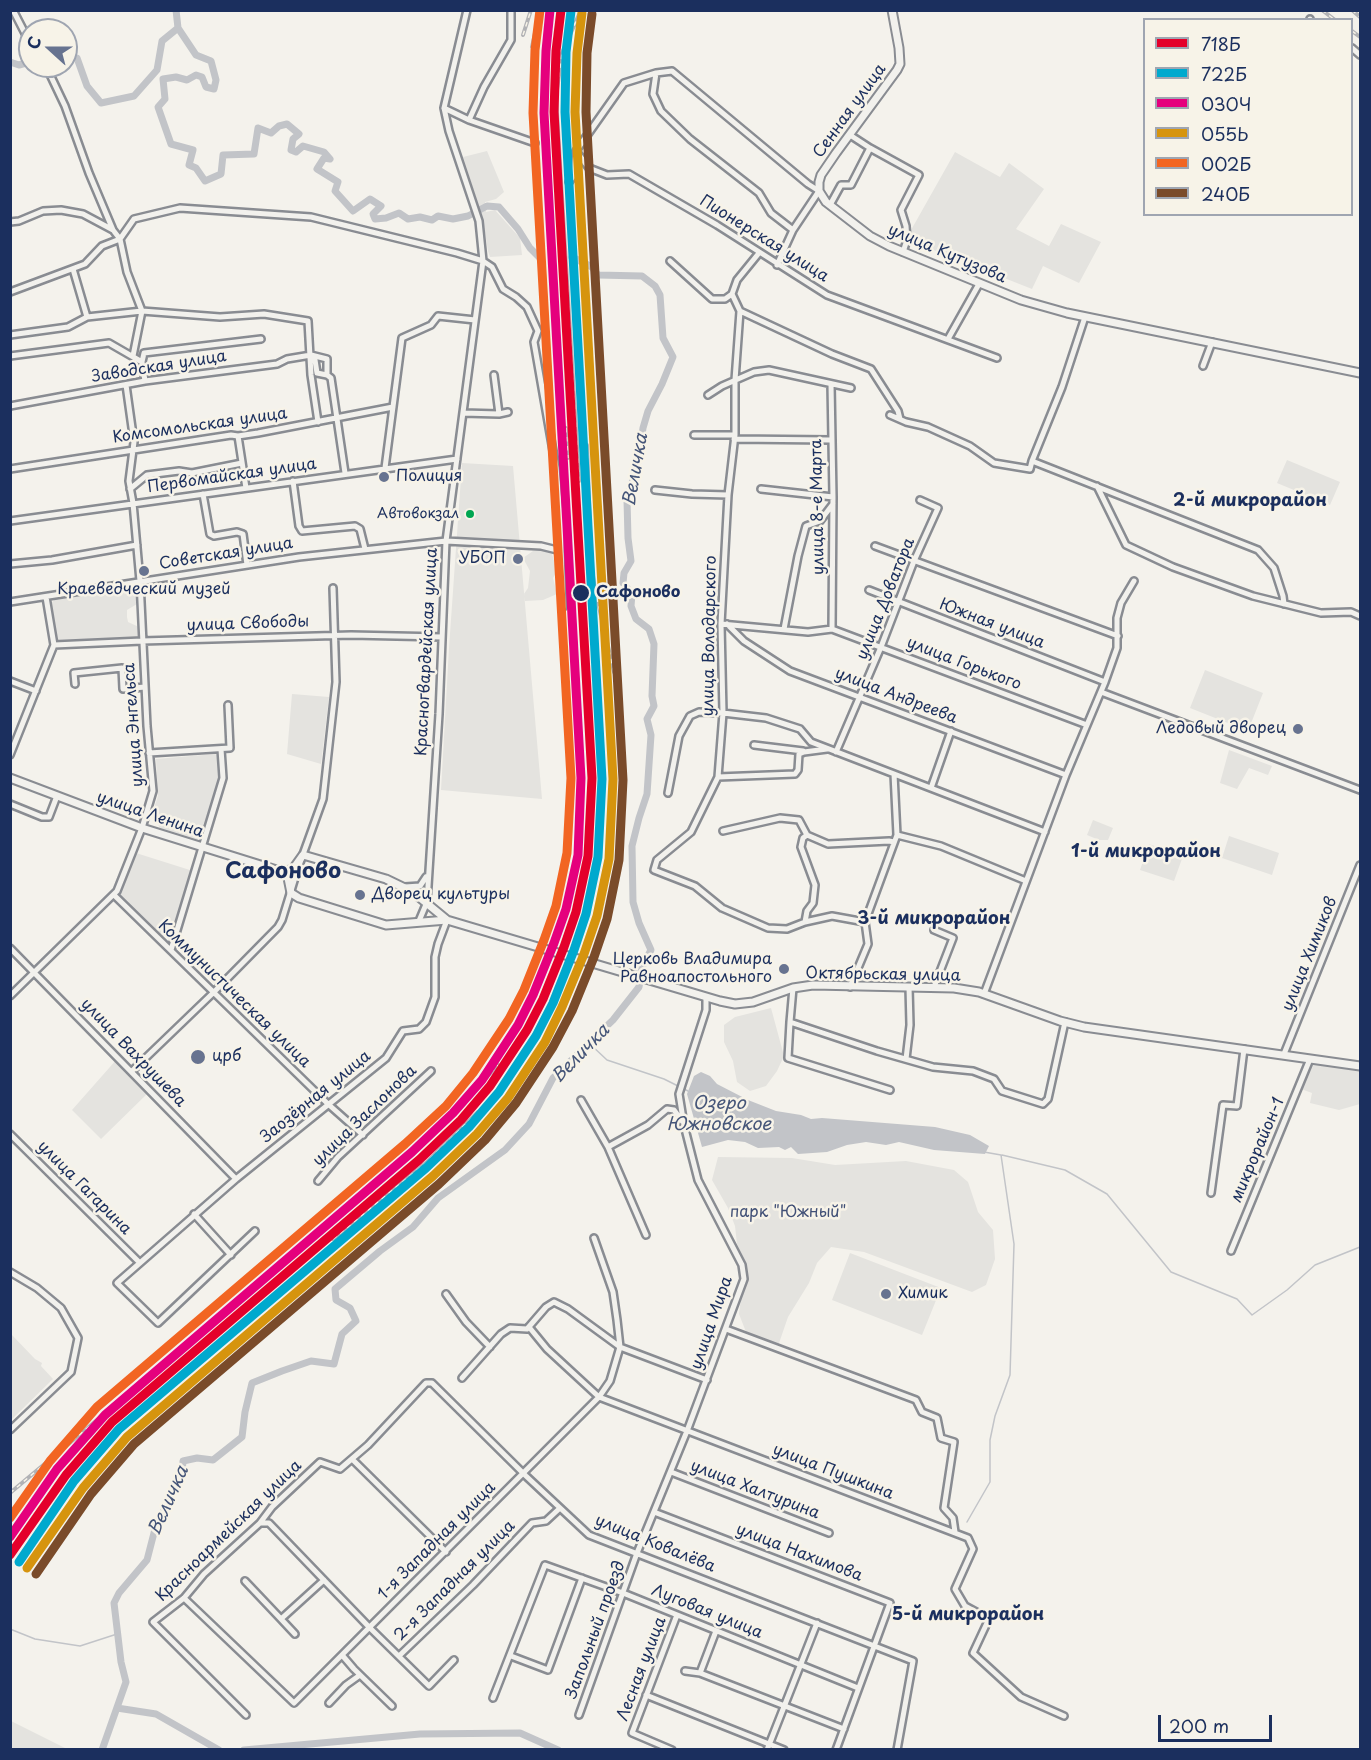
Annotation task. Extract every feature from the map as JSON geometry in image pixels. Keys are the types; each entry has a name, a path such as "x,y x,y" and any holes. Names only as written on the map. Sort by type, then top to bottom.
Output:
{"main road":[{"name":"Сенная улица","path":"819,191 821,175 892,79 900,64 892,10"},
{"name":"улица Кутузова","path":"819,191 830,205 870,236 903,252 1021,300 1085,317 1360,373"},
{"name":"улица Ленина","path":"10,778 142,828 283,872"},
{"path":"291,893 288,878 283,872 293,869 303,855"},
{"name":"Октябрьская улица","path":"303,855 386,879 405,887 447,920"},
{"name":"Октябрьская улица","path":"291,893 299,898 386,925 447,920 706,998 735,1004 753,1002 793,988 813,985 961,989 984,994 1065,1022 1090,1028 1360,1066"}],"street":[{"path":"467,10 444,108 469,120 535,143"},
{"path":"469,120 484,87 511,40 511,10"},
{"name":"улица Кутузова","path":"656,73 672,71 819,191"},
{"path":"569,182 574,175 576,151 624,83 656,73 653,94 661,111 690,139 759,193 771,213 793,230"},
{"path":"52,78 65,106 89,173 113,230 120,239 126,272 142,311 133,356"},
{"name":"Красногвардейская улица","path":"419,921 427,902 446,541 483,261 479,220 449,132 444,108"},
{"path":"850,135 920,175 901,210 907,240 903,252"},
{"path":"830,205 841,185 851,185 870,148"},
{"name":"Пионерская улица","path":"576,151 589,168 607,175 629,174 717,225 827,295 997,358"},
{"path":"777,264 793,230 819,191"},
{"path":"10,292 85,264 102,246 120,239 134,219 180,208 311,217 483,261 492,267 503,290 516,297 526,307 538,331 534,342 556,468 561,526 563,607"},
{"path":"10,222 19,221 43,211 67,210 82,214 113,230"},
{"path":"670,261 712,299 725,298 732,294 737,280 759,253"},
{"path":"73,269 87,317"},
{"path":"948,339 979,284"},
{"name":"улица Володарского","path":"732,294 740,311 734,437 728,495 723,713 718,777 692,832 657,860 654,870 695,886 722,908 768,928 787,929 805,922"},
{"path":"10,335 68,327 87,317 142,311 220,317 264,314 308,321 311,375 318,422"},
{"path":"740,311 832,354 871,369 898,411 900,419"},
{"path":"385,468 402,338 431,325 438,316 475,320"},
{"path":"890,415 928,427 970,446 994,463 1030,469 1062,387 1085,317"},
{"path":"145,381 142,362 144,352 261,339"},
{"path":"1203,366 1212,342"},
{"path":"10,356 109,343 142,362"},
{"path":"311,355 327,359 327,375"},
{"path":"311,355 315,360 316,373 331,378 345,473"},
{"name":"Заводская улица","path":"10,406 145,381 277,364 287,359 311,355"},
{"path":"708,395 754,372 769,370 851,388"},
{"path":"494,375 499,414"},
{"name":"улица 8-е Марта","path":"831,384 832,629"},
{"name":"улица Энгельса","path":"10,996 117,891 142,828 153,791 140,581 129,481 134,442 126,385"},
{"name":"Комсомольская улица","path":"10,469 231,435 238,436 393,407"},
{"path":"463,413 508,412"},
{"path":"694,435 831,440"},
{"path":"238,436 246,488"},
{"name":"Первомайская улица","path":"10,520 457,459"},
{"path":"1032,461 1258,550 1274,568 1284,604"},
{"path":"130,489 147,475 179,471 192,473 242,463"},
{"path":"293,481 299,526 302,531 356,526 360,529 365,549"},
{"path":"1097,486 1126,545 1173,567 1253,596 1321,613 1350,612 1360,616"},
{"path":"761,489 833,496"},
{"path":"656,490 728,495"},
{"path":"203,494 210,534 214,536 237,532 243,534 247,565"},
{"name":"улица Доватора","path":"836,752 938,508 920,500"},
{"path":"784,629 806,526 820,521 833,504"},
{"name":"Советская улица","path":"10,602 247,565 446,541 541,546 561,551"},
{"path":"10,564 52,560 136,545"},
{"path":"875,546 1118,636"},
{"path":"984,994 1066,776 1105,682 1117,648 1117,618 1121,603 1134,581"},
{"path":"132,1071 213,993 278,927 282,920 323,799 336,682 333,588"},
{"name":"Южная улица","path":"869,590 1105,682"},
{"path":"10,755 54,645 46,597"},
{"path":"724,624 808,632 832,629"},
{"name":"улица Андреева","path":"724,624 751,647 790,671 861,696 1066,776"},
{"name":"улица Горького","path":"832,629 1087,725"},
{"name":"улица Свободы","path":"54,645 142,640 335,635 442,637"},
{"path":"75,684 75,674 122,668 123,689 145,687"},
{"path":"10,681 36,691"},
{"path":"1101,692 1360,790"},
{"path":"149,753 230,748 228,705"},
{"path":"668,794 679,736 690,716 699,712 723,713 766,718 800,729 811,742 1045,832"},
{"path":"931,788 951,731"},
{"path":"754,745 804,752 828,749"},
{"path":"171,950 223,778 221,749"},
{"path":"718,777 795,774 798,770 799,754 804,752"},
{"path":"850,987 868,944 865,922 897,835 894,774"},
{"path":"10,804 42,817 49,817 57,796"},
{"path":"723,831 780,818 799,820 807,835 828,844 894,842"},
{"path":"807,835 803,838 801,847 815,885 813,903 807,911 805,922 832,916 865,922"},
{"path":"897,835 941,846 1026,881"},
{"name":"улица Химиков","path":"1284,1054 1360,865"},
{"path":"405,887 420,886 429,870"},
{"name":"Коммунистическая улица","path":"114,895 328,1104 363,1135"},
{"name":"Заозёрная улица","path":"139,1262 236,1179 386,1058 403,1031 419,1029 426,1022 435,997 435,957 447,920"},
{"path":"934,930 953,938 934,987"},
{"name":"улица Вахрушева","path":"10,948 236,1179"},
{"path":"906,1059 909,987"},
{"path":"793,988 788,1058 890,1089"},
{"name":"улица Мира","path":"637,1553 707,1380 744,1279 742,1265 698,1180 684,1125 679,1094 706,1010 706,998"},
{"path":"790,1022 933,1067 973,1071 994,1079 1002,1091 1043,1104 1048,1098 1065,1022"},
{"path":"1211,1193 1223,1105 1237,1106 1244,1049"},
{"name":"микрорайон-1","path":"1231,1251 1310,1059"},
{"name":"улица Заслонова","path":"318,1181 338,1158 431,1071"},
{"path":"581,1100 608,1147 646,1235"},
{"path":"608,1147 648,1125 667,1109 674,1110 684,1125"},
{"name":"улица Гагарина","path":"10,1134 139,1262"},
{"path":"194,1215 231,1255"},
{"path":"139,1262 117,1283 158,1323 255,1231"},
{"path":"594,1238 613,1292 620,1347"},
{"path":"10,1272 37,1288 61,1308 78,1338 71,1372 10,1430"},
{"path":"446,1294 466,1322 490,1347"},
{"path":"462,1377 490,1347 492,1341 510,1328 520,1330 529,1327 546,1307 554,1302 568,1309 620,1347 707,1380"},
{"path":"529,1327 547,1349 599,1397"},
{"path":"726,1329 916,1400 922,1412 937,1418 941,1438 954,1442 944,1508 953,1518 955,1532"},
{"name":"1-я Западная улица","path":"184,1598 294,1703 599,1397 610,1380 620,1347"},
{"name":"улица Ковалёва","path":"352,1459 426,1383 432,1383 523,1474 589,1534 913,1662 897,1749"},
{"name":"улица Пушкина","path":"599,1397 968,1538 973,1549 955,1589 965,1606 987,1618 987,1623 973,1653 1021,1697 1064,1716"},
{"path":"352,1459 446,1552"},
{"name":"Красноармейская улица","path":"246,1715 153,1622 184,1598 204,1575 260,1523 273,1507 320,1462 340,1469 352,1459"},
{"name":"улица Халтурина","path":"670,1472 830,1533"},
{"name":"2-я Западная улица","path":"399,1656 473,1585 532,1523 546,1521 560,1508"},
{"name":"улица Нахимова","path":"654,1512 890,1604 874,1647"},
{"path":"260,1523 269,1524 429,1686 454,1660"},
{"name":"Запольный проезд","path":"579,1715 637,1553"},
{"name":"Луговая улица","path":"511,1656 545,1565 623,1593 858,1688"},
{"path":"493,1698 511,1656 548,1670 582,1578"},
{"path":"281,1619 324,1580"},
{"path":"245,1581 296,1634"},
{"name":"Лесная улица","path":"672,1749 632,1734 678,1615"},
{"path":"768,1747 817,1623"},
{"path":"700,1673 716,1630"},
{"path":"836,1749 874,1647"},
{"path":"342,1655 392,1706"},
{"path":"684,1671 700,1673 844,1729"},
{"path":"329,1703 346,1685 360,1675"},
{"path":"646,1695 768,1747 784,1749"}],"shaded area":[{"path":"487,151 504,192 496,199 485,202 486,212 495,210 520,238 522,255 490,257 483,220 463,157"},
{"path":"955,152 1000,177 1009,163 1044,189 1016,229 1049,246 1061,224 1101,242 1079,283 1043,266 1032,289 906,239"},
{"path":"1287,460 1340,482 1330,505 1277,483"},
{"path":"462,463 513,466 542,799 441,790"},
{"path":"540,550 552,554 557,571 553,578 557,594 543,600 525,601 524,594 528,588 530,571 523,558 533,551"},
{"path":"134,585 137,588 137,604 127,610 127,617 128,622 139,627 140,639 56,643 50,604 59,596"},
{"path":"1205,670 1263,693 1248,731 1190,708"},
{"path":"292,694 329,697 321,764 287,754"},
{"path":"1229,750 1272,766 1268,775 1249,768 1237,789 1220,783"},
{"path":"215,754 220,757 220,776 203,834 199,840 160,828 152,814 158,796 156,759"},
{"path":"1093,820 1113,828 1108,840 1099,840 1087,835"},
{"path":"1229,836 1279,853 1272,875 1222,858"},
{"path":"1149,844 1183,856 1174,881 1140,870"},
{"path":"136,853 193,871 174,933 159,937 118,896"},
{"path":"771,1008 784,1056 766,1086 750,1091 737,1082 733,1061 724,1042 724,1025 735,1017"},
{"path":"117,1059 148,1093 101,1139 72,1110"},
{"path":"1315,1064 1360,1069 1360,1104 1339,1110 1310,1103 1312,1093 1301,1089 1308,1067"},
{"name":"парк \"Южный\"","path":"718,1157 792,1158 835,1165 906,1161 954,1170 968,1182 978,1212 993,1230 995,1259 986,1285 972,1292 864,1252 831,1247 817,1263 809,1283 788,1317 778,1346 746,1332 739,1314 745,1264 737,1244 735,1226 728,1208 712,1180"},
{"path":"850,1253 941,1288 922,1335 832,1300"},
{"path":"11,1334 35,1359 42,1363 41,1366 53,1379 11,1420"},
{"path":"11,1721 65,1748 11,1749"}],"water":[{"name":"Озеро Южновское","path":"701,1072 710,1076 717,1084 776,1111 811,1119 935,1127 970,1135 989,1146 985,1154 934,1150 899,1142 886,1145 866,1142 847,1145 827,1152 798,1154 791,1147 785,1150 779,1147 758,1148 745,1142 728,1140 702,1147 687,1094 694,1076"}],"waterway":[{"path":"78,61 87,86 101,103 134,96 157,70 162,41 178,28 176,10"},
{"name":"Величка","path":"178,28 196,55 211,61 216,80 214,89 206,87 202,77 196,75 187,80 176,77 163,79 165,99 158,107 171,144 193,150 189,165 196,168 205,181 221,174 223,155 254,154 258,128 271,133 279,126 287,124 299,134 293,139 291,150 296,152 303,146 324,152 330,159 324,158 317,169 338,182 335,191 353,211 370,199 381,206 373,214 375,219 399,213 408,219 420,217 432,220 438,216 453,219 468,216 487,206 499,207 541,259"},
{"path":"10,62 18,65"},
{"name":"Величка","path":"102,1750 126,1682 121,1662 114,1603 119,1593 147,1560 155,1529 182,1473 183,1461 197,1458 213,1460 242,1437 252,1383 311,1361 334,1364 342,1334 356,1321 350,1308 336,1300 335,1289 413,1227 438,1198 505,1150 529,1124 553,1078 613,1020 639,987 642,967 651,950 633,902 632,846 647,794 651,735 647,719 654,706 652,696 654,644 649,629 636,619 631,606 632,594 623,583 624,573 631,561 627,500 638,462 648,411 673,357 663,338 660,295 655,286 642,276 598,275 592,267 572,257"},
{"path":"590,1044 607,1060 664,1079 688,1091"},
{"path":"967,1522 990,1482 990,1440 995,1416 1010,1375 1014,1244 1001,1155 984,1152"},
{"path":"1002,1155 1065,1170 1107,1194 1171,1272 1237,1299 1252,1315 1287,1290 1315,1265 1360,1247"},
{"path":"10,1629 35,1639 80,1646 117,1634"},
{"path":"117,1708 156,1714 219,1750"},
{"path":"244,1750 420,1734 520,1733 558,1750"},
{"path":"303,1745 304,1750"}],"railway":[{"path":"523,35 531,10"},
{"path":"532,47 540,10"},
{"path":"579,481 556,97 562,53 581,10"},
{"path":"1322,10 1332,18"},
{"path":"1352,10 1360,17"},
{"path":"1353,32 1360,37"},
{"path":"566,428 568,458"},
{"path":"587,445 591,556"},
{"path":"591,562 595,590 614,672"},
{"path":"10,1493 371,1190 455,1112 498,1065"},
{"path":"333,1239 427,1162 478,1112"}],"transit line":[{"name":"002Б","path":"10,1518 50,1461 97,1407 405,1144 446,1106 473,1073 509,1019 524,990 556,906 567,853 571,778 533,113 535,50 540,10"},
{"name":"030Ч","path":"10,1537 57,1469 105,1415 412,1152 453,1113 482,1080 518,1025 554,943 566,909 578,855 581,778 544,113 550,10"},
{"name":"718Б","path":"10,1555 66,1475 112,1422 419,1160 461,1120 490,1086 527,1030 543,999 564,947 576,912 588,856 592,778 554,112 556,51 561,10"},
{"name":"722Б","path":"19,1562 74,1481 119,1429 426,1168 469,1127 499,1092 536,1036 553,1003 574,950 586,914 598,857 602,779 565,112 566,52 571,11"},
{"name":"055Ь","path":"27,1568 83,1488 127,1437 433,1176 477,1134 508,1098 545,1042 584,954 597,916 609,859 613,779 575,112 577,53 582,13"},
{"name":"240Б","path":"36,1574 91,1494 134,1444 439,1184 485,1140 516,1103 553,1047 572,1011 594,957 607,919 619,860 623,780 586,112 587,53 592,14"}],"place":[{"name":"Полиция","path":"384,477"},
{"name":"Автовокзал","path":"470,514"},
{"name":"УБОП","path":"518,559"},
{"name":"Краеведческий музей","path":"144,571"},
{"name":"Сафоново","path":"581,593"},
{"name":"Ледовый дворец","path":"1298,729"},
{"name":"Дворец культуры","path":"360,895"},
{"name":"Церковь Владимира Равноапостольного","path":"784,969"},
{"name":"црб","path":"198,1057"},
{"name":"Химик","path":"886,1294"}],"district":[{"name":"2-й микрорайон","path":"1250,501"},
{"name":"1-й микрорайон","path":"1146,852"},
{"name":"Сафоново","path":"283,872"},
{"name":"3-й микрорайон","path":"934,919"},
{"name":"5-й микрорайон","path":"968,1615"}]}
